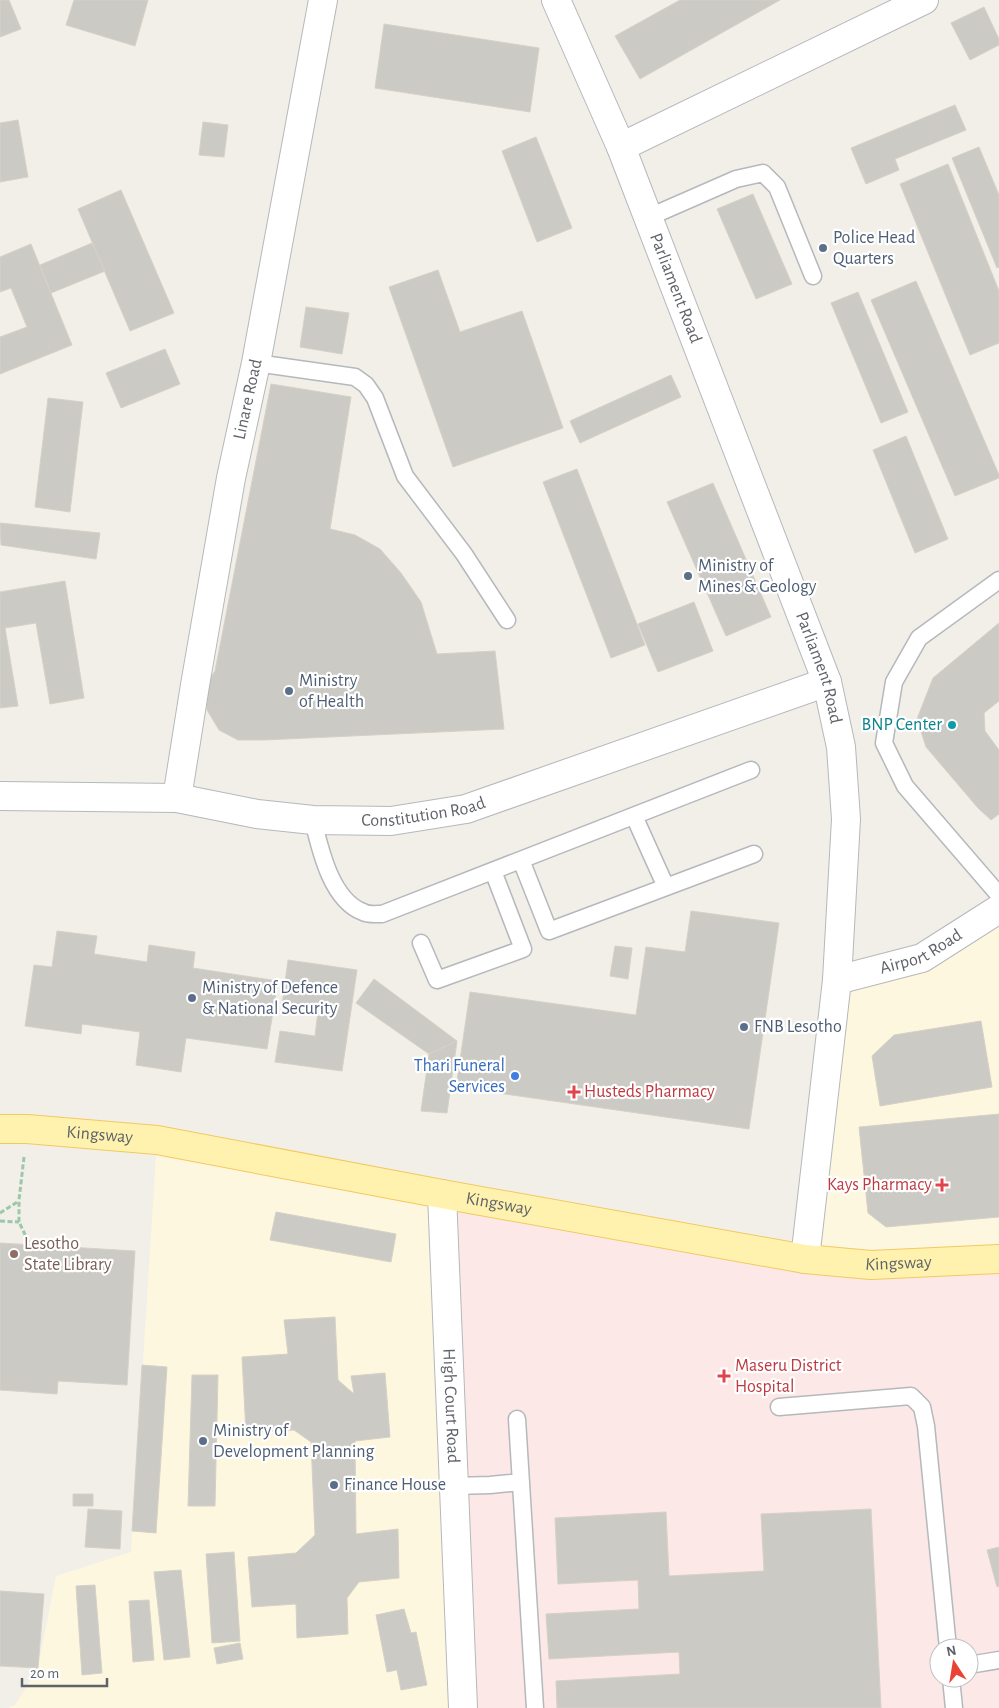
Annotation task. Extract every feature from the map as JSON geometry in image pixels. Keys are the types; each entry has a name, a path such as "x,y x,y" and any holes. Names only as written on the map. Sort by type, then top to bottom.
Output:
{"main road":[{"name":"Kingsway","path":"0,1129 27,1129 157,1140 442,1194 805,1259 871,1265 969,1262 999,1259"}],"street":[{"name":"Linare Road","path":"177,798 194,685 229,487 256,363 323,0"},
{"name":"Parliament Road","path":"556,0 621,147 827,682 841,747 846,819 837,980 805,1259"},
{"path":"621,147 924,0"},
{"name":"Constitution Road","path":"0,796 177,798 257,814 313,820 391,821 466,809 827,682"},
{"name":"Airport Road","path":"837,980 922,958 999,909"},
{"name":"High Court Road","path":"442,1194 463,1708"}],"lane":[{"path":"647,218 736,179 763,173 777,187 813,276"},
{"path":"256,363 355,377 366,385 375,398 405,476 464,554 507,620"},
{"path":"999,580 918,638 894,682 884,743 906,786 999,895"},
{"path":"313,820 319,844 336,889 349,905 364,913 382,914 751,770"},
{"path":"634,816 666,887"},
{"path":"522,860 549,932 754,854"},
{"path":"421,943 437,980 523,949 493,872"},
{"path":"779,1407 911,1396 922,1406 926,1426 947,1638"},
{"path":"517,1419 535,1708"},
{"path":"454,1486 521,1482"},
{"path":"979,1663 999,1660"},
{"path":"952,1688 954,1708"}],"path":[{"path":"27,1129 19,1200 19,1222 30,1245"},
{"path":"0,1213 19,1200"},
{"path":"0,1221 19,1222"}],"shaded area":[{"path":"999,909 999,1259 805,1259 837,980 922,958"},
{"path":"157,1140 442,1194 463,1708 8,1708 15,1705 38,1668 56,1576 131,1552"},
{"name":"Maseru District Hospital","path":"442,1194 771,1254 999,1259 999,1708 463,1708"}],"building":[{"path":"0,0 9,0 21,29 0,37"},
{"path":"74,0 148,0 135,46 66,25"},
{"path":"680,0 780,0 640,79 615,36"},
{"path":"984,7 999,39 999,45 970,60 951,23"},
{"path":"384,24 539,48 530,112 375,88"},
{"path":"955,105 966,130 895,159 899,170 866,184 851,148"},
{"path":"18,120 28,177 0,182 0,123"},
{"path":"203,122 228,125 224,157 199,155"},
{"path":"536,137 572,228 537,242 502,151"},
{"path":"979,147 999,195 999,267 997,268 952,158"},
{"path":"948,164 999,291 999,343 970,355 900,184"},
{"path":"121,190 174,313 130,331 78,209"},
{"path":"753,194 792,284 756,299 717,209"},
{"path":"92,243 105,271 51,293 40,265"},
{"path":"31,244 72,345 0,374 0,337 27,327 11,288 0,292 0,257"},
{"path":"438,270 460,332 522,311 563,428 453,467 389,287"},
{"path":"916,281 999,475 999,478 955,496 871,300"},
{"path":"858,292 908,412 881,423 831,303"},
{"path":"306,307 349,313 342,354 300,347"},
{"path":"165,349 180,384 121,408 106,373"},
{"path":"671,375 681,397 580,443 570,421"},
{"path":"271,384 351,397 330,529 355,535 380,549 401,573 421,602 437,654 495,651 504,729 264,740 238,740 219,730 207,710 206,685 215,671"},
{"path":"48,398 83,402 70,512 35,507"},
{"path":"906,436 948,539 915,553 873,450"},
{"path":"577,469 645,645 611,658 543,482"},
{"path":"713,483 771,617 726,636 667,502"},
{"path":"0,523 100,533 96,559 1,545"},
{"path":"65,581 84,698 50,704 36,623 5,628 18,706 0,708 0,592"},
{"path":"694,602 713,651 658,672 638,624"},
{"name":"BNP Center","path":"999,623 999,701 984,713 985,731 999,750 999,814 991,820 978,808 926,747 917,719 933,678"},
{"path":"691,911 779,923 749,1129 456,1087 470,992 636,1015 646,947 685,952"},
{"path":"57,931 97,936 94,954 147,962 149,945 195,952 193,968 278,981 267,1049 186,1038 181,1072 136,1065 140,1032 82,1024 81,1034 25,1026 34,965 52,967"},
{"path":"615,946 632,948 628,979 610,976"},
{"path":"288,960 357,970 342,1071 275,1062 280,1031 315,1036 318,1011 282,1005"},
{"path":"374,979 457,1041 429,1054 356,1003"},
{"path":"981,1021 992,1087 880,1106 872,1056 894,1035"},
{"path":"457,1041 447,1113 421,1111 429,1054"},
{"path":"999,1114 999,1217 886,1227 868,1213 859,1127"},
{"path":"276,1212 396,1234 391,1262 270,1240"},
{"path":"0,1243 135,1251 127,1385 58,1381 57,1394 0,1390"},
{"name":"Finance House","path":"335,1317 338,1380 354,1394 351,1376 385,1373 390,1437 355,1441 356,1534 398,1529 399,1578 359,1582 347,1598 348,1634 297,1638 296,1604 252,1607 248,1557 296,1553 315,1535 311,1442 294,1430 246,1433 242,1357 288,1354 284,1320"},
{"path":"142,1365 167,1367 156,1533 132,1531"},
{"name":"Ministry of Development Planning","path":"192,1375 218,1375 215,1506 188,1506"},
{"path":"73,1494 93,1494 93,1506 73,1506"},
{"path":"88,1509 122,1511 120,1549 85,1547"},
{"path":"871,1509 881,1708 557,1708 556,1681 680,1674 679,1652 549,1659 546,1614 639,1609 638,1580 558,1584 555,1518 666,1512 669,1576 764,1571 761,1514"},
{"path":"999,1547 999,1586 997,1587 987,1550"},
{"path":"234,1552 240,1641 212,1643 206,1554"},
{"path":"181,1570 190,1657 164,1660 154,1572"},
{"path":"95,1585 102,1673 82,1675 76,1586"},
{"path":"0,1591 44,1594 38,1668 0,1666"},
{"path":"149,1600 154,1660 133,1662 129,1601"},
{"path":"404,1609 411,1633 416,1632 427,1685 401,1690 397,1670 387,1672 376,1615"},
{"path":"240,1643 243,1659 217,1664 214,1648"}],"place":[{"name":"Police Head Quarters","path":"823,248"},
{"name":"Ministry of Mines & Geology","path":"688,576"},
{"name":"Ministry of Health","path":"289,691"},
{"name":"BNP Center","path":"952,725"},
{"name":"Ministry of Defence & National Security","path":"192,998"},
{"name":"FNB Lesotho","path":"744,1027"},
{"name":"Thari Funeral Services","path":"515,1076"},
{"name":"Husteds Pharmacy","path":"574,1092"},
{"name":"Kays Pharmacy","path":"942,1185"},
{"name":"Lesotho State Library","path":"14,1254"},
{"name":"Maseru District Hospital","path":"724,1376"},
{"name":"Ministry of Development Planning","path":"203,1441"},
{"name":"Finance House","path":"334,1485"}]}
